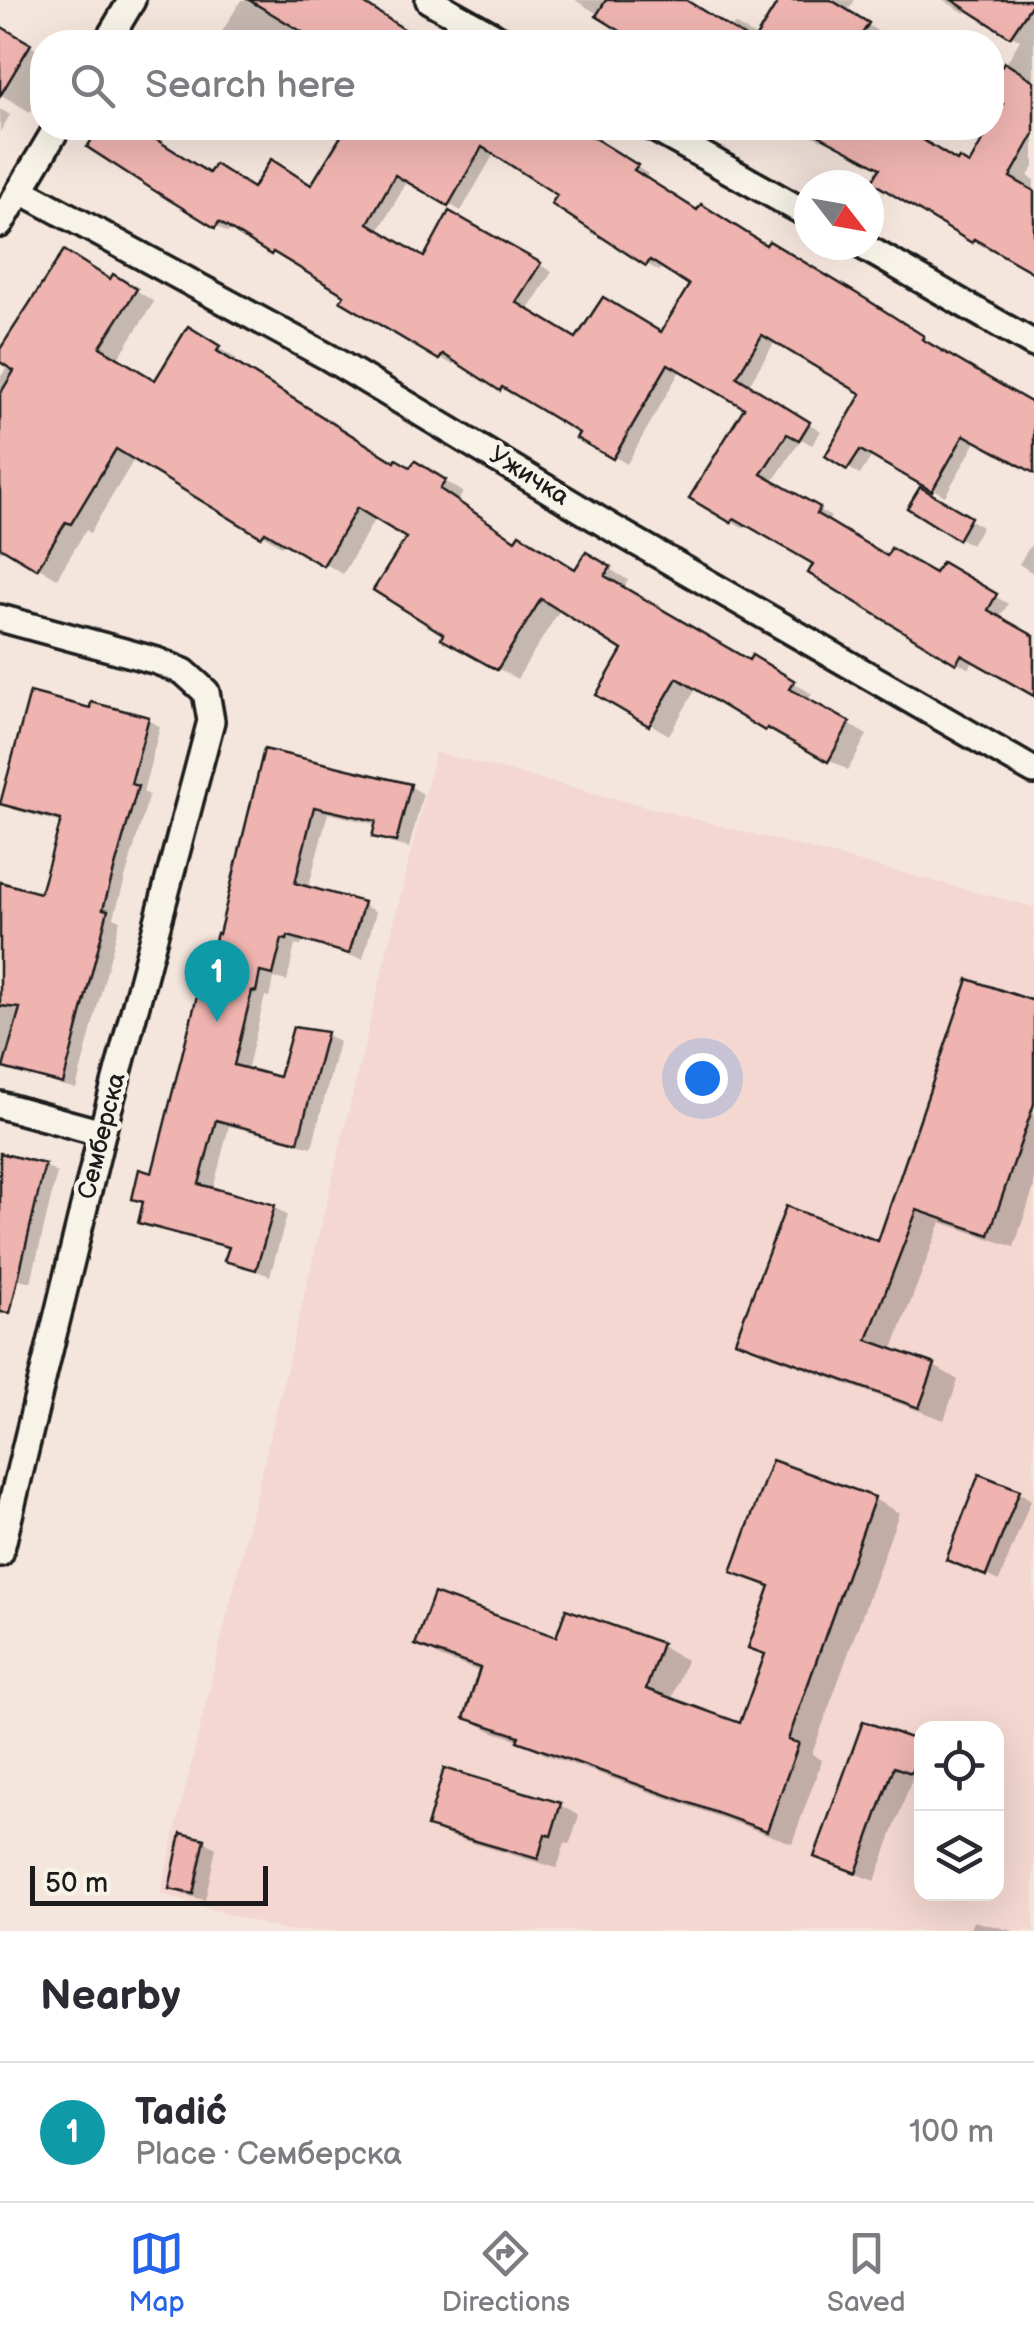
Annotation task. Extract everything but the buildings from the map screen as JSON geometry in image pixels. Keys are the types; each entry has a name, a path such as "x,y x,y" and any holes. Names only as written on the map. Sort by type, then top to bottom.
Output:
{"street":[{"path":"114,30 132,0"},
{"path":"430,0 483,30"},
{"path":"0,224 50,140"},
{"path":"675,140 794,207"},
{"name":"Ужичка","path":"20,190 328,357 614,529 1034,771"},
{"path":"884,258 1034,344"},
{"name":"Семберска","path":"0,618 184,672 206,692 211,721 102,1133 0,1553"},
{"path":"0,1104 102,1133"}],"shaded area":[{"path":"435,752 1034,907 1034,1931 285,1931 160,1894"}],"place":[{"name":"Tadić","path":"217,1022"}]}
